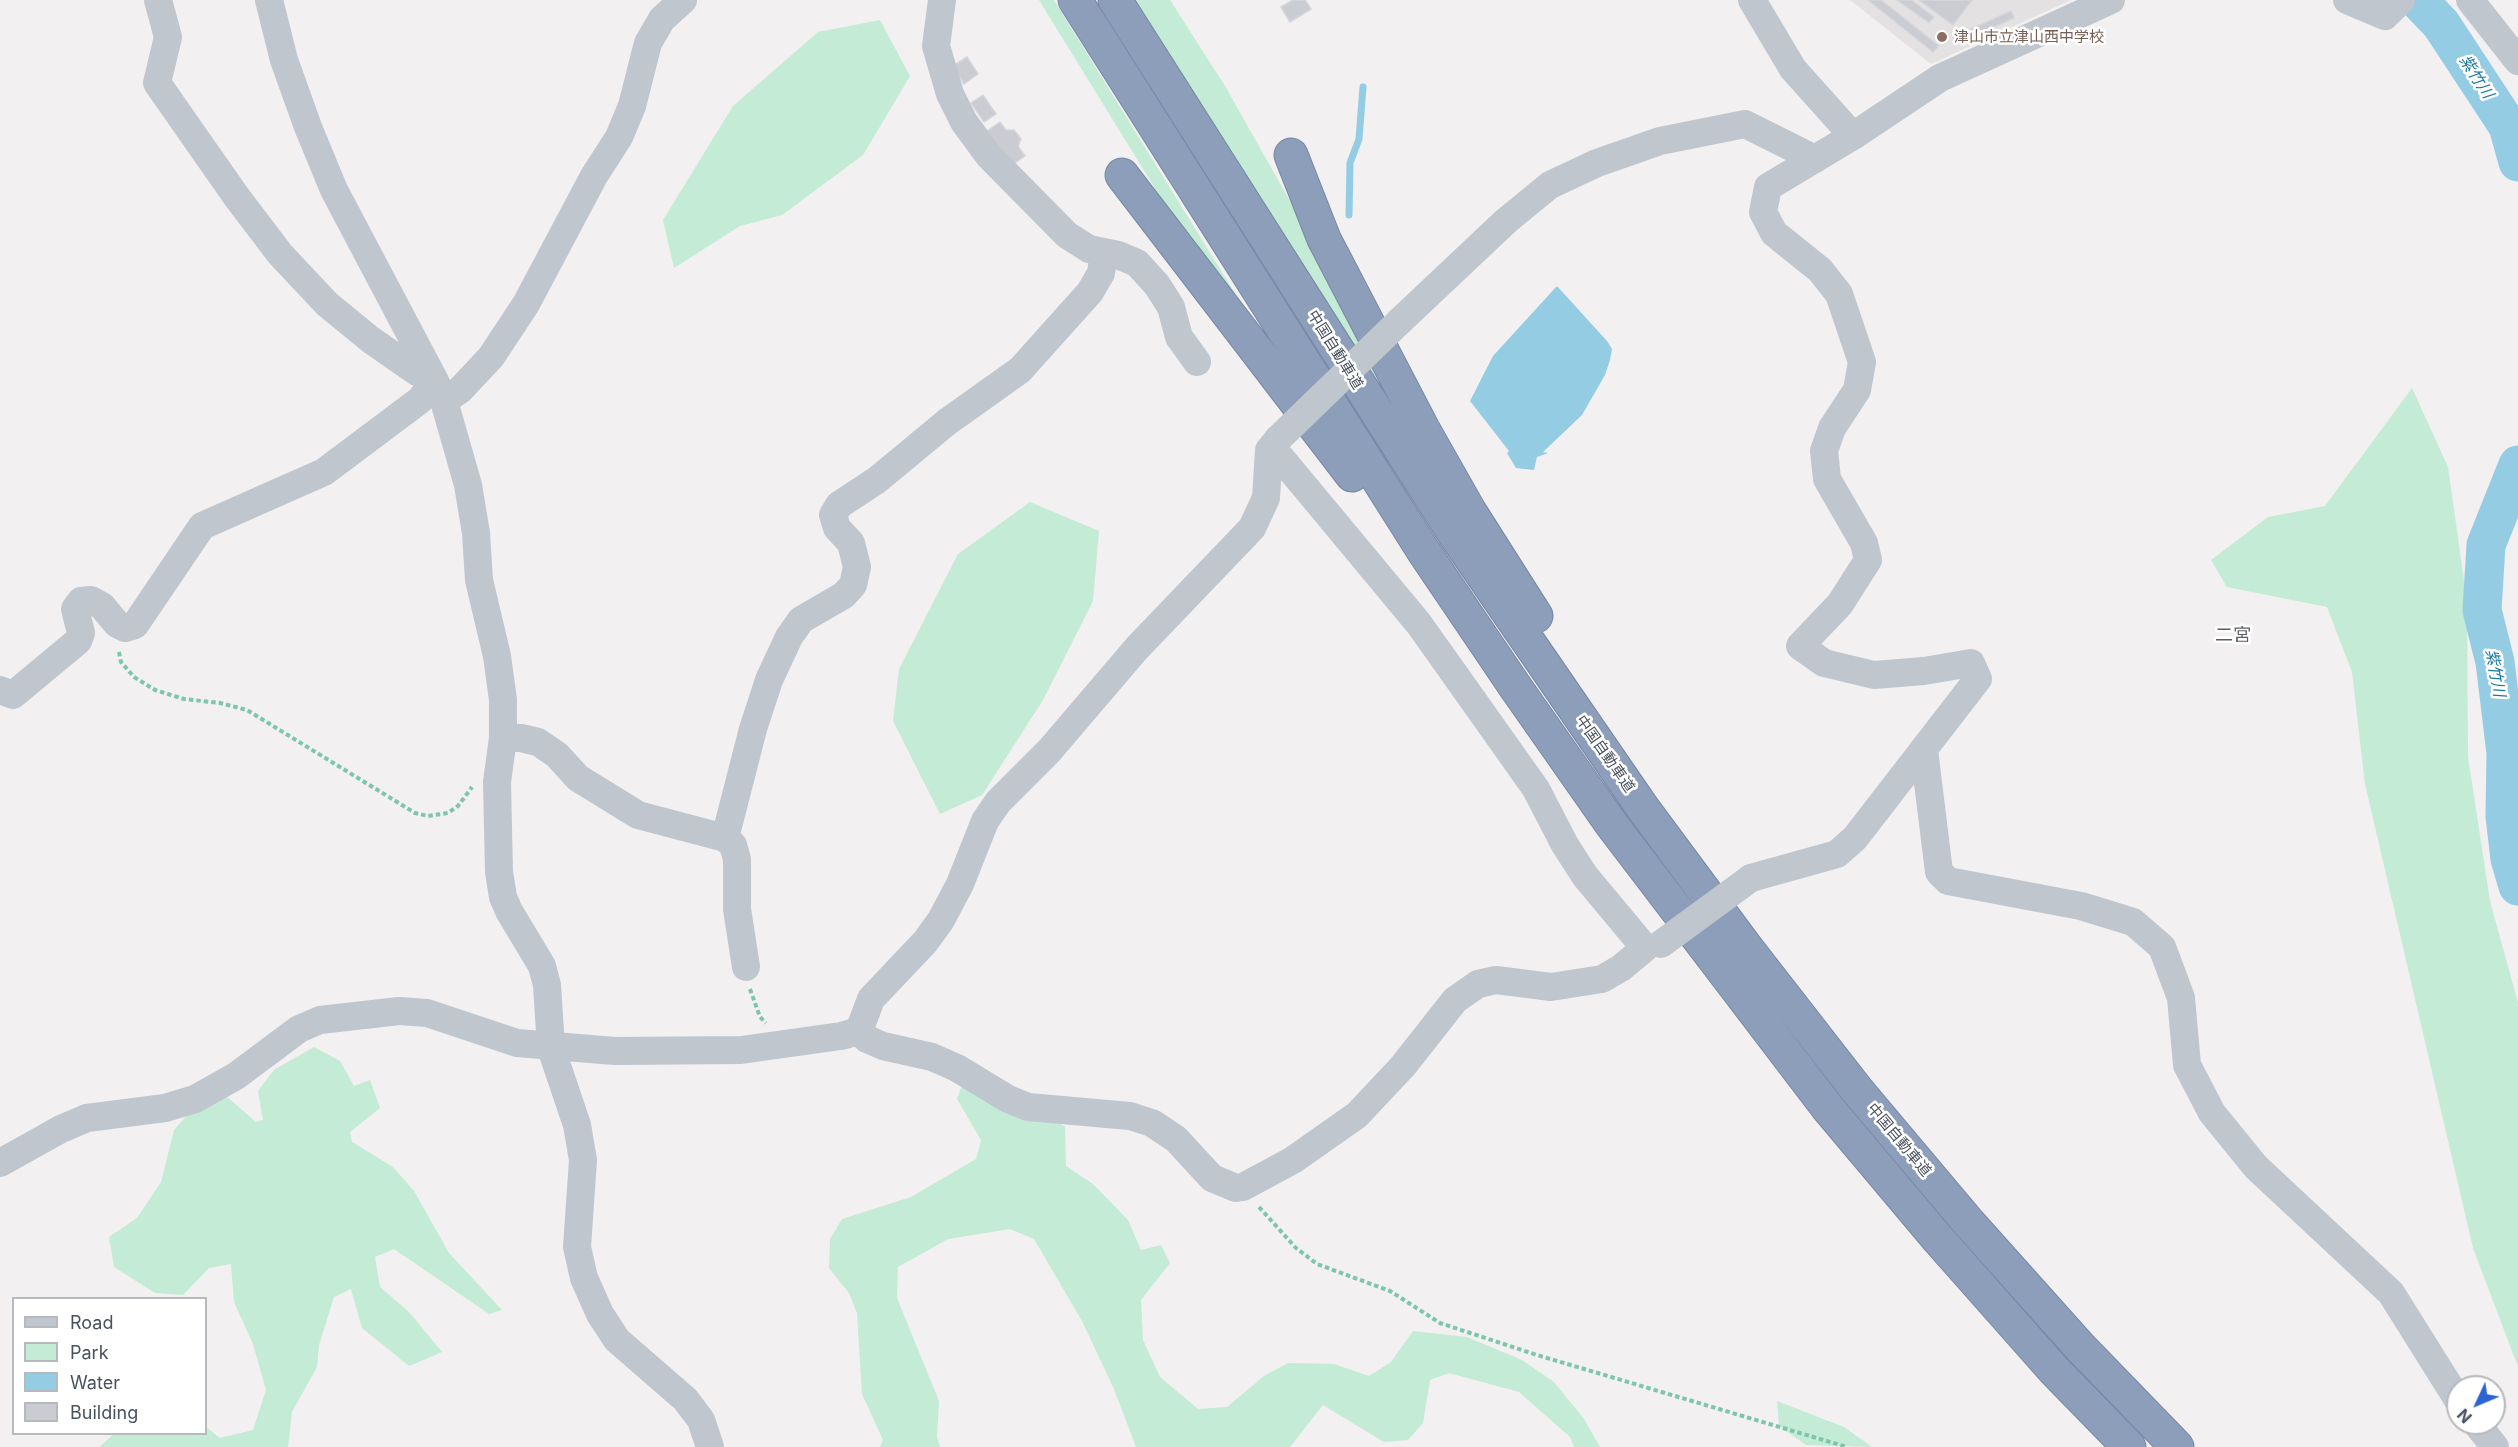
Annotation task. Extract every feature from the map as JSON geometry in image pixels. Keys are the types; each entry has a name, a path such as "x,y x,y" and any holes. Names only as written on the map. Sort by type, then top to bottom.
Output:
{"highway":[{"path":"1075,0 1336,414 1516,688 1612,825 1827,1107 1938,1239 2053,1369 2129,1447"},
{"name":"中国自動車道","path":"1114,0 1448,525 1614,768 1745,946 1857,1090 1969,1223 2080,1347 2177,1447"},
{"path":"1290,155 1324,239 1470,512 1587,694 1614,768"},
{"path":"1122,175 1516,688"}],"street":[{"path":"158,0 168,37 157,83 236,196 280,254 327,304 440,391"},
{"path":"269,0 284,60 334,190 440,391 468,485 476,533 479,580 497,656 502,751 497,782 499,872 503,897 542,966 547,985 552,1048 577,1125 583,1160 577,1247 584,1278 600,1314 617,1340 685,1399 701,1420 710,1447"},
{"path":"0,690 13,695 78,641 81,633 75,609 81,601 91,600 102,606 117,624 126,628 135,625 202,526 324,472 420,400 440,391 460,390 491,357 526,304 594,176 619,137 632,106 648,43 662,19 683,0"},
{"path":"942,0 936,46 950,94 964,122 989,156 1067,235 1089,249 1104,254 1118,255 1137,263 1157,285 1171,307 1179,337 1197,362"},
{"path":"1752,0 1793,69 1853,136"},
{"path":"859,1031 867,1039 883,1046 932,1057 957,1068 1008,1099 1028,1107 1131,1116 1152,1123 1176,1139 1212,1178 1223,1185 1243,1187 1310,1149 1357,1115 1403,1066 1455,1000 1478,984 1496,980 1551,987 1602,979 1750,878 1838,854 1855,838 1978,679 1971,663 1924,671 1874,675 1824,663 1800,646 1840,604 1868,560 1864,543 1827,479 1824,451 1832,428 1857,390 1862,362 1839,294 1820,270 1774,233 1763,212 1768,187 1853,136 1940,78 2111,0"},
{"path":"2347,0 2393,8"},
{"path":"2470,0 2518,61"},
{"path":"859,1031 871,999 925,942 941,920 960,884 985,821 998,802 1049,751 1137,648 1252,528 1266,498 1274,445 1506,221 1550,185 1597,163 1660,141 1745,124 1815,159"},
{"path":"725,838 753,729 769,680 789,637 801,620 844,595 853,585 857,567 851,543 837,528 833,515 839,505 877,480 947,422 1020,370 1090,292 1101,273 1104,254"},
{"path":"1274,445 1281,458 1419,624 1536,789 1565,845 1585,876 1653,946"},
{"path":"502,751 520,738 538,742 557,755 578,778 638,814 725,838 733,845 737,860 737,909 746,967"},
{"path":"1924,750 1939,872 1948,880 2081,906 2133,922 2162,947 2181,998 2187,1065 2212,1113 2256,1167 2391,1293 2446,1381"},
{"path":"0,1163 61,1129 87,1118 165,1108 195,1099 236,1076 299,1029 320,1020 399,1011 427,1013 517,1043 552,1048 741,1050 798,1040 841,1036 859,1031"},
{"path":"2486,1435 2495,1447"}],"path":[{"path":"126,628 118,648 121,662 134,677 156,690 184,699 220,703 247,710 415,813 428,816 448,813 458,806 502,751"},
{"path":"746,967 752,1000 760,1017 772,1029 798,1040"},
{"path":"1243,1187 1296,1248 1317,1264 1390,1291 1440,1323 1537,1355 1847,1447"}],"shaded area":[{"name":"津山市立津山西中学校","path":"1850,0 2071,0 1931,64"}],"green space":[{"path":"1039,0 1054,0 1254,324 1177,224"},
{"path":"1135,0 1170,0 1225,86 1308,233 1401,418 1324,301"},
{"path":"880,20 910,76 863,155 782,215 740,226 674,268 663,220 733,106 818,32"},
{"path":"2412,388 2448,467 2467,602 2468,757 2490,901 2518,1003 2518,1367 2473,1248 2365,784 2352,672 2327,607 2227,587 2211,560 2268,517 2325,506"},
{"path":"1030,502 1099,531 1093,601 1043,700 982,795 940,814 893,721 899,669 958,554"},
{"path":"314,1047 340,1061 354,1086 370,1080 380,1108 350,1132 352,1142 393,1167 414,1191 449,1253 502,1310 489,1314 394,1249 375,1257 380,1287 409,1312 442,1352 409,1366 362,1328 351,1289 334,1297 319,1345 317,1367 292,1412 288,1447 99,1447 113,1435 207,1435 207,1428 220,1438 253,1430 266,1390 253,1344 234,1302 231,1264 209,1268 183,1295 155,1293 114,1267 109,1237 137,1218 161,1182 174,1130 195,1106 226,1096 256,1122 263,1120 258,1091 274,1070"},
{"path":"962,1085 1048,1115 1065,1127 1066,1166 1093,1184 1128,1220 1141,1250 1161,1245 1170,1263 1141,1300 1143,1340 1160,1377 1198,1409 1227,1407 1264,1376 1288,1363 1334,1364 1369,1376 1391,1362 1413,1331 1467,1337 1522,1360 1554,1382 1584,1419 1600,1447 1574,1447 1570,1437 1519,1392 1449,1373 1430,1380 1423,1423 1408,1440 1384,1442 1323,1405 1290,1447 1136,1447 1114,1389 1082,1321 1034,1239 1010,1229 948,1239 898,1267 897,1298 939,1401 937,1437 940,1447 880,1447 883,1440 862,1394 857,1313 849,1293 829,1268 830,1239 842,1219 911,1197 976,1159 981,1140 957,1099"},
{"path":"1777,1401 1844,1427 1872,1447 1806,1445 1779,1426"}],"water":[{"path":"1557,286 1607,341 1612,349 1610,360 1605,375 1582,415 1543,452 1548,453 1537,457 1534,470 1516,468 1507,453 1509,451 1470,401 1493,356"}],"building":[{"path":"1293,0 1305,0 1311,9 1290,22 1281,7"},
{"path":"1868,0 1881,0 1939,46 1933,52"},
{"path":"1897,0 1911,0 1934,17 1929,23"},
{"path":"1919,0 1972,0 1953,25"},
{"path":"2011,11 2014,18 1956,44 1953,37"},
{"path":"967,57 978,74 964,84 953,66"},
{"path":"983,95 996,114 984,122 971,103"},
{"path":"1000,122 1006,130 1014,130 1021,139 1018,146 1025,156 1012,165 987,131"}],"waterway":[{"name":"紫竹川","path":"2418,0 2441,24 2508,126 2518,162"},
{"path":"1349,215 1350,163 1359,139 1363,87"},
{"name":"紫竹川","path":"2518,465 2486,545 2482,610 2495,662 2506,753 2505,816 2510,859 2518,886"}],"place":[{"name":"津山市立津山西中学校","path":"1942,37"}],"district":[{"name":"二宮","path":"2233,636"}]}
